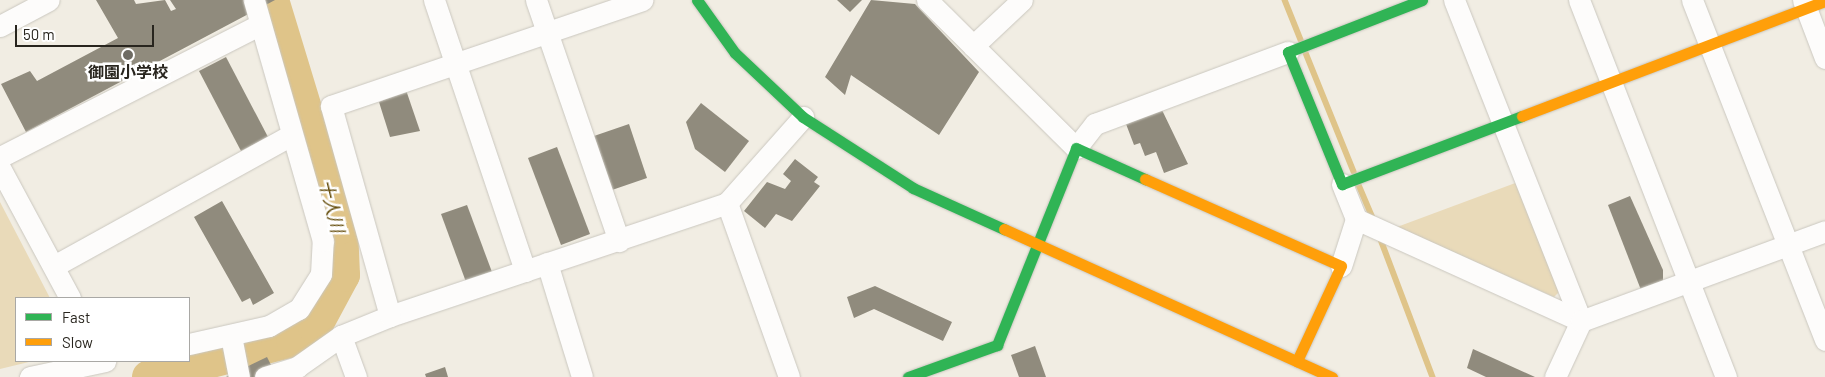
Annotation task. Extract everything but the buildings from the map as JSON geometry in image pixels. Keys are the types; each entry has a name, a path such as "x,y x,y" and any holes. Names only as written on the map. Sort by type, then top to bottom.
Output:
{"street":[{"path":"0,26 49,0"},
{"path":"190,344 232,340 269,326 299,309 321,274 323,241 259,25 254,0"},
{"path":"434,0 525,270"},
{"path":"536,0 619,241"},
{"path":"390,316 331,106 546,29 642,0"},
{"path":"697,0 735,53 803,117 913,188 1039,243 1332,377"},
{"path":"927,0 1076,148 1341,266"},
{"path":"973,46 1022,0"},
{"path":"908,377 997,345 1076,148 1095,124 1422,0"},
{"path":"1454,0 1581,321 1555,377"},
{"path":"1580,0 1726,377"},
{"path":"1692,0 1825,340"},
{"path":"1346,183 1710,45 1811,3 1825,58"},
{"path":"0,157 259,25"},
{"path":"1299,48 1346,183 1368,225 1581,321 1825,231"},
{"path":"265,377 297,367 341,336 390,316 525,270 619,241 727,202 803,117"},
{"path":"54,266 292,135"},
{"path":"0,168 70,297"},
{"path":"727,202 789,377"},
{"path":"1297,361 1341,266 1368,225"},
{"path":"548,263 582,377"},
{"path":"341,336 356,377"},
{"path":"232,340 238,375"},
{"path":"30,377 101,366"}],"shaded area":[{"path":"1518,182 1560,291 1554,297 1397,227"},
{"path":"0,202 49,297 15,297 15,362 29,362 0,369"}],"waterway":[{"name":"十人川","path":"149,377 293,340 315,327 343,275 341,227 272,0"},
{"path":"1285,0 1301,40"},
{"path":"1306,53 1354,172"},
{"path":"1359,185 1374,221"},
{"path":"1380,237 1433,377"}],"traffic: fast":[{"path":"697,0 735,53 803,117 913,188 1004,229"},
{"path":"1422,0 1288,52 1342,184 1522,116"},
{"path":"908,377 997,345 1076,148 1145,179"}],"traffic: slow":[{"path":"1522,116 1825,1"},
{"path":"1145,179 1341,266 1297,361"},
{"path":"1004,229 1332,377"}],"place":[{"name":"御園小学校","path":"128,55"}]}
